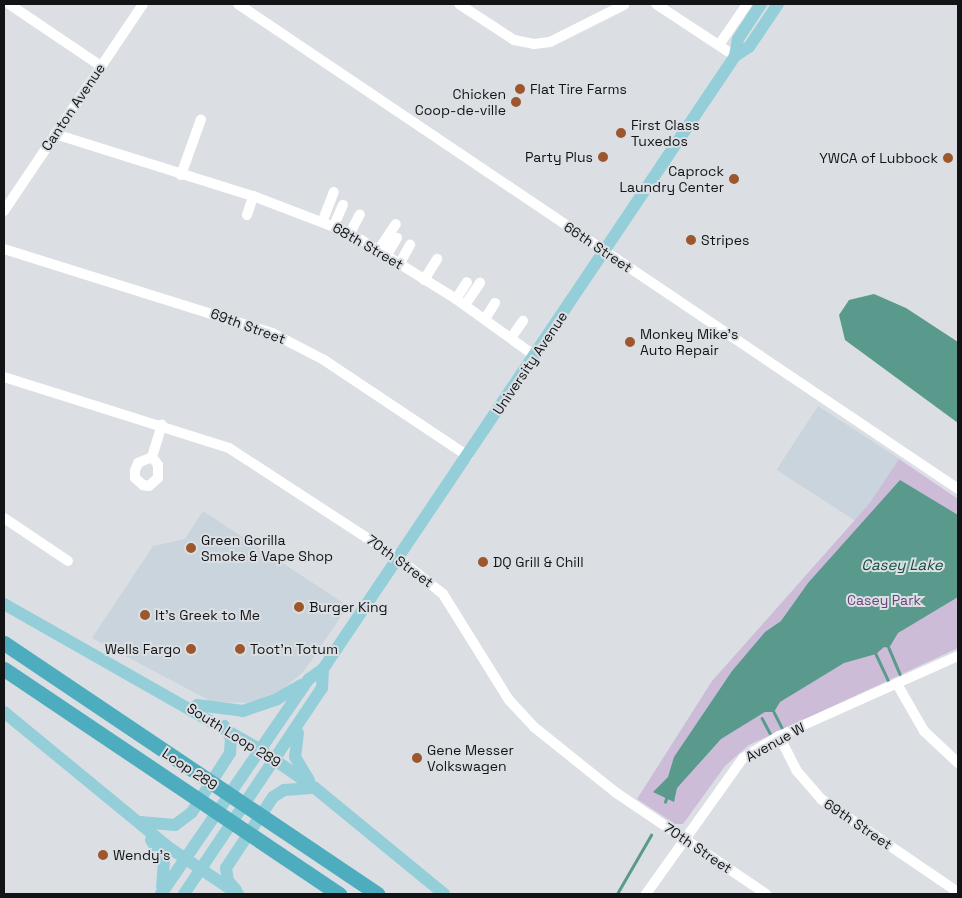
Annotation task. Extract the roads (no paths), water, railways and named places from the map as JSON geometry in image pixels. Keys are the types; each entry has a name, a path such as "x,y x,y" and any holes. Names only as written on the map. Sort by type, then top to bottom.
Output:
{"highway":[{"name":"Loop 289","path":"4,643 377,894"},
{"name":"Loop 289","path":"4,669 340,894"}],"main road":[{"name":"University Avenue","path":"735,56 738,39 761,4"},
{"name":"University Avenue","path":"160,894 309,679 323,669 536,356 735,56 749,47 778,4"},
{"name":"South Loop 289","path":"4,604 224,726 276,760 315,788 444,894"},
{"name":"University Avenue","path":"184,894 301,722 322,688 323,669"},
{"path":"178,700 208,708 243,711 277,699 309,679"},
{"path":"4,712 137,822 184,858 239,894"},
{"path":"239,894 228,881 226,868 273,796 284,790 315,788 295,757 301,722"},
{"path":"137,822 165,827 185,820 226,761 231,738 224,726"},
{"path":"137,822 164,860 160,894"}],"street":[{"path":"9,4 101,66"},
{"name":"Canton Avenue","path":"4,211 143,4"},
{"name":"66th Street","path":"238,4 958,489"},
{"path":"459,4 514,40 534,44 550,42 627,4"},
{"path":"656,4 735,56"},
{"path":"719,45 746,4"},
{"path":"181,175 201,120"},
{"name":"68th Street","path":"55,134 181,175 254,196 334,225 383,252 461,302 536,356"},
{"path":"323,220 334,192"},
{"path":"247,215 254,196"},
{"path":"334,225 343,205"},
{"path":"350,233 360,214"},
{"path":"383,252 396,224"},
{"path":"383,252 397,238"},
{"path":"400,263 410,245"},
{"name":"69th Street","path":"4,249 272,333 324,360 468,456"},
{"path":"424,280 437,259"},
{"path":"461,302 467,282"},
{"path":"461,302 480,283"},
{"path":"485,319 495,303"},
{"path":"511,338 523,321"},
{"name":"70th Street","path":"4,377 205,438 252,459 398,558 443,594 519,713 597,778 683,839 766,894"},
{"path":"152,457 162,425"},
{"path":"4,518 68,561"},
{"name":"Avenue W","path":"646,894 683,839 743,758 779,736 958,656"},
{"path":"897,684 924,730 958,764"},
{"name":"69th Street","path":"779,736 796,770 821,799 958,892"}],"water":[{"path":"874,294 906,308 958,342 958,423 845,340 839,315 849,300"},
{"name":"Casey Lake","path":"900,480 958,515 958,597 898,633 889,648 884,647 876,654 844,663 780,702 774,712 765,712 721,739 677,788 674,802 653,792 668,777 674,757 732,671 765,632 781,621 808,583"}],"waterway":[{"path":"889,648 900,674"},
{"path":"876,654 888,680"},
{"path":"774,712 782,728"},
{"path":"762,718 770,733"},
{"path":"617,894 651,835"}],"place":[{"name":"Flat Tire Farms","path":"520,89"},
{"name":"Chicken Coop-de-ville","path":"516,102"},
{"name":"First Class Tuxedos","path":"621,133"},
{"name":"Party Plus","path":"603,157"},
{"name":"YWCA of Lubbock","path":"948,158"},
{"name":"Caprock Laundry Center","path":"734,179"},
{"name":"Stripes","path":"691,240"},
{"name":"Monkey Mike's Auto Repair","path":"630,342"},
{"name":"Green Gorilla Smoke & Vape Shop","path":"191,548"},
{"name":"DQ Grill & Chill","path":"483,562"},
{"name":"Burger King","path":"299,607"},
{"name":"It's Greek to Me","path":"145,615"},
{"name":"Wells Fargo","path":"191,649"},
{"name":"Toot'n Totum","path":"240,649"},
{"name":"Gene Messer Volkswagen","path":"417,758"},
{"name":"Wendy's","path":"103,855"}],"park label":[{"name":"Casey Park","path":"884,600"}]}
